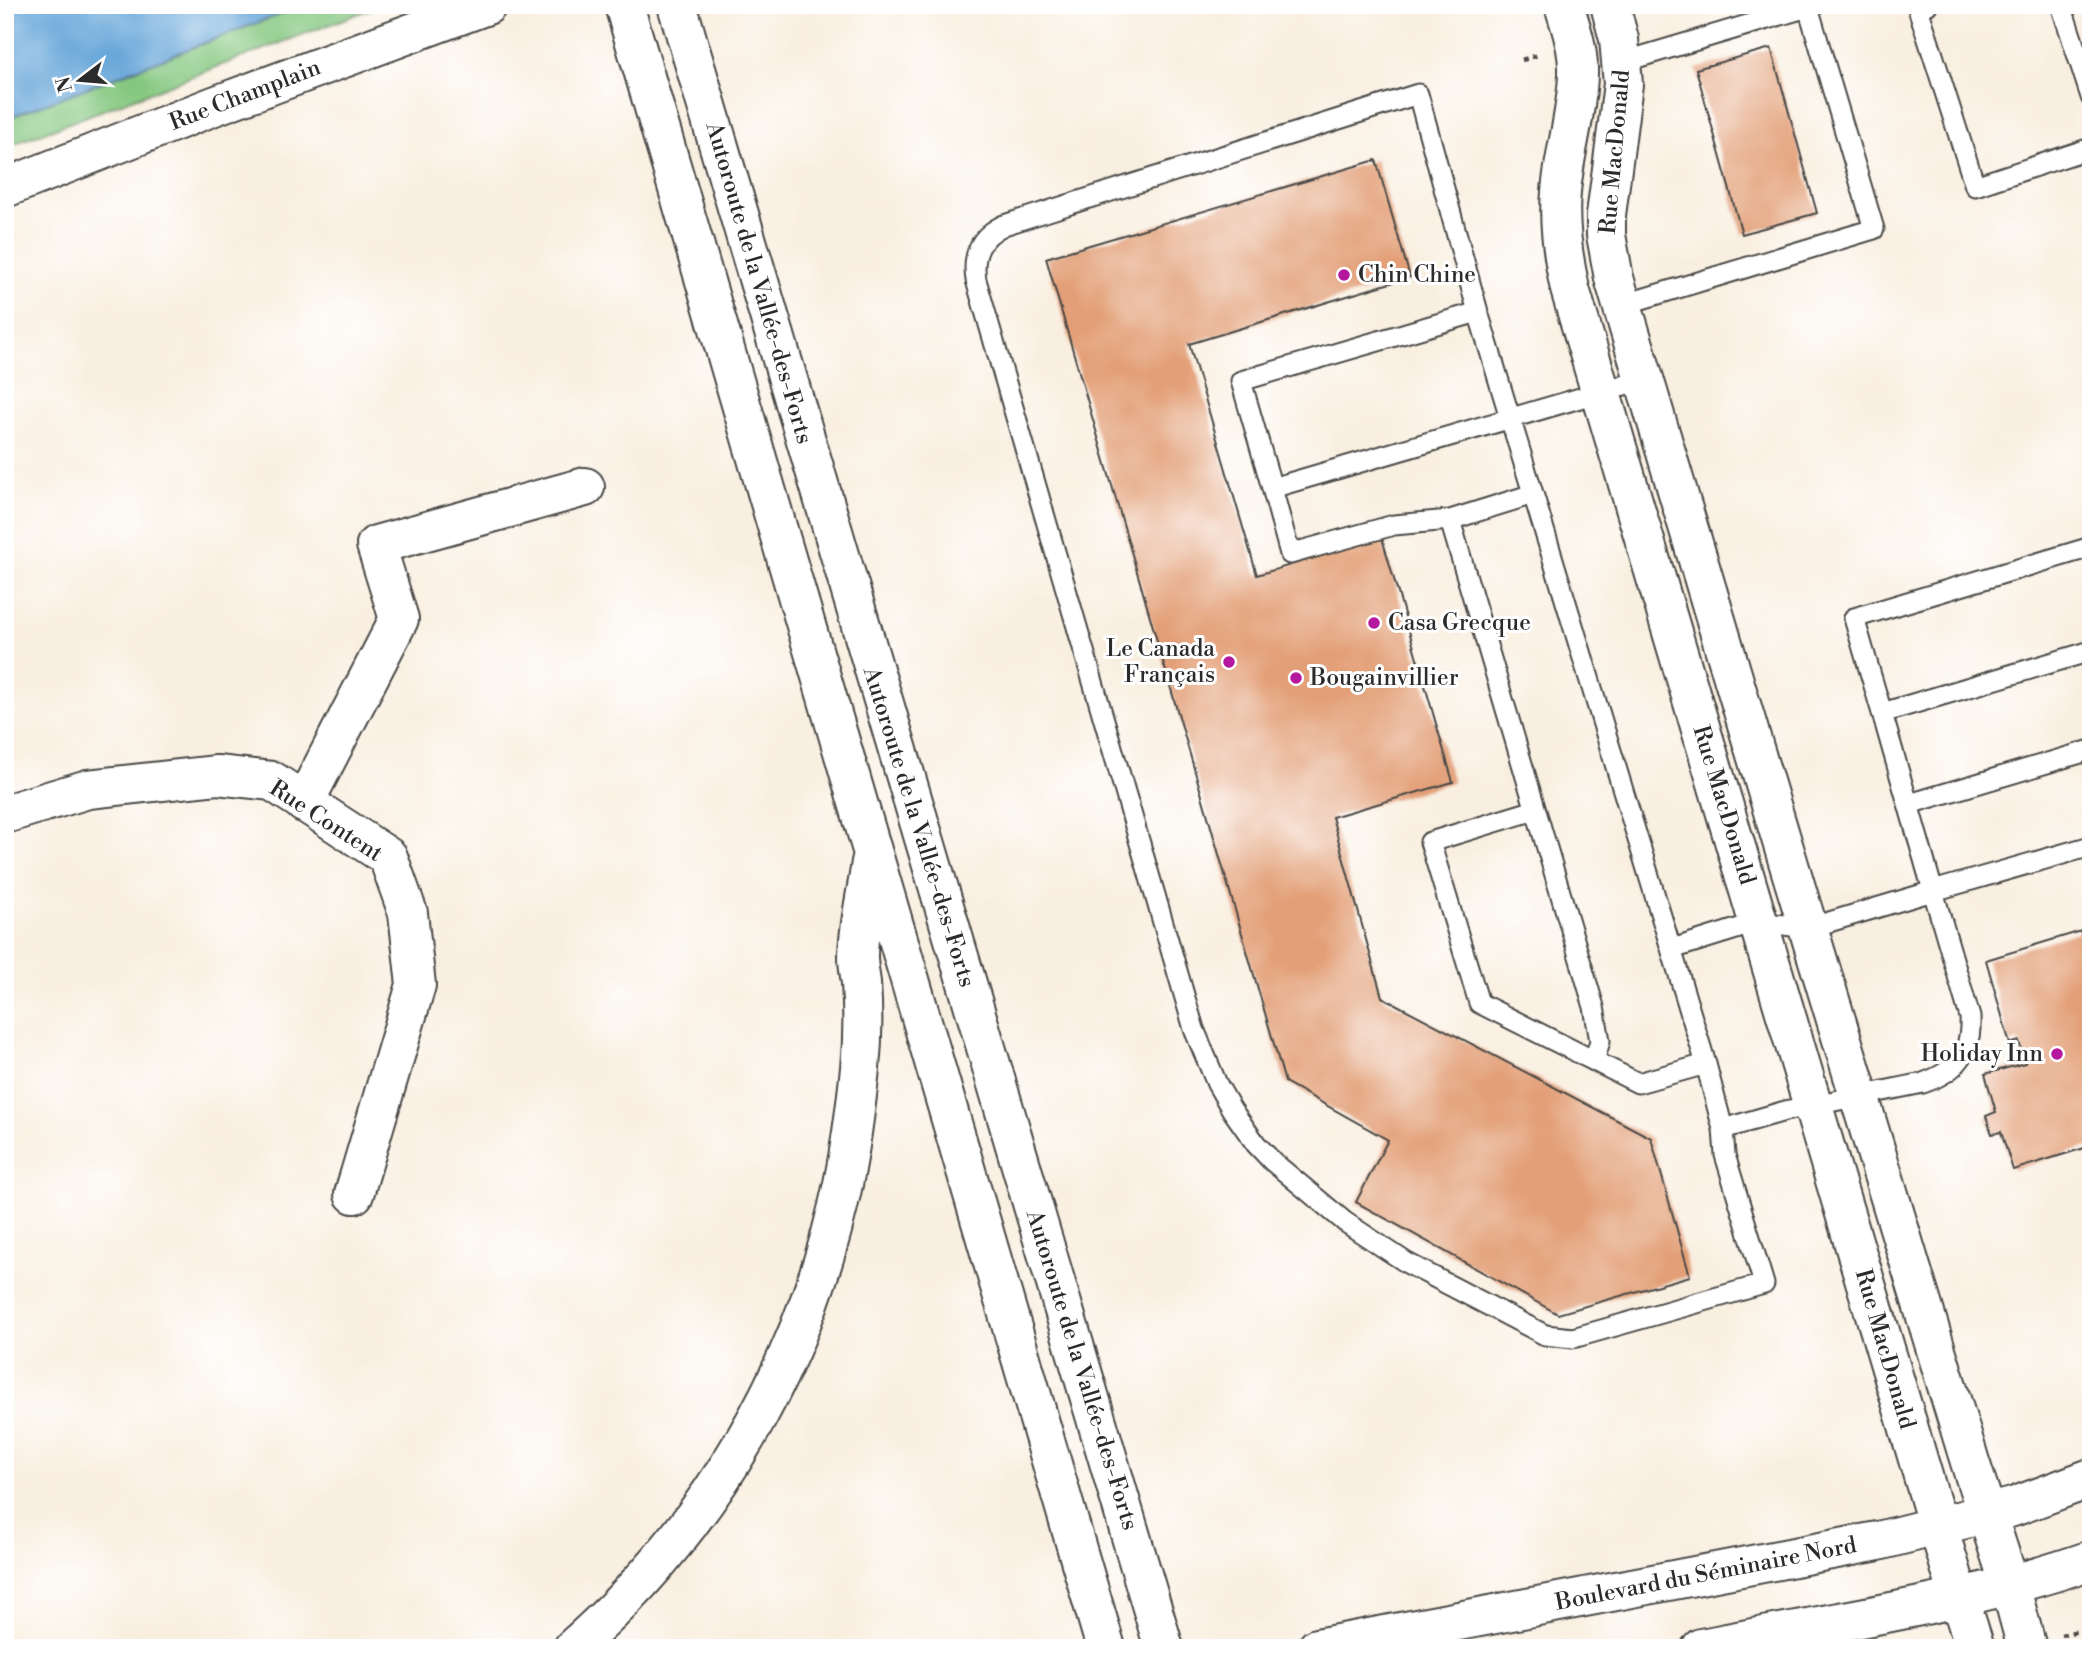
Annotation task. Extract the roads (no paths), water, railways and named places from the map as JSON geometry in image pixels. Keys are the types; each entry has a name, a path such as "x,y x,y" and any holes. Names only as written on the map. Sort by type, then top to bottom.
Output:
{"main road":[{"name":"Rue Champlain","path":"5,188 486,5"},
{"name":"Autoroute de la Vallée-des-Forts","path":"677,5 1164,1648"},
{"name":"Rue MacDonald","path":"1564,5 1574,39 1578,72 1561,192 1561,237 1570,289 1975,1648"},
{"name":"Rue MacDonald","path":"1610,5 1623,62 1623,84 1609,185 1606,225 1608,255 2027,1648"},
{"path":"625,7 1106,1648"},
{"path":"304,803 398,619 376,545 585,487"},
{"name":"Rue Content","path":"5,814 88,789 217,775 272,781 388,857 408,913 416,985 354,1194"},
{"path":"573,1648 630,1595 702,1507 765,1405 803,1318 833,1227 850,1147 860,1064 861,985 858,957 873,850"},
{"name":"Boulevard du Séminaire Nord","path":"1317,1648 1809,1555 1938,1527 2034,1500 2091,1478"},
{"path":"1701,1648 1959,1597 2010,1585 2091,1560"}],"lane":[{"path":"1927,5 1918,8 1975,186 2091,148"},
{"path":"2062,5 2091,97"},
{"path":"1622,305 1874,229 1808,6 1623,62"},
{"path":"1418,94 1478,312 1706,1064 1723,1129 1725,1155 1765,1284 1573,1338 1545,1335 1407,1263 1345,1222 1272,1161 1231,1111 1194,1029 974,268 982,242 995,229 1004,225 1418,94"},
{"path":"1478,312 1241,381 1290,554 1394,526 1450,520 1533,494"},
{"path":"1272,488 1645,379"},
{"path":"1450,520 1594,1007 1600,1041 1594,1061"},
{"path":"1723,1129 1784,1111 1923,1083 1938,1077 1960,1059 1971,1032 1966,997 1854,618 2091,548"},
{"path":"1882,713 2091,651"},
{"path":"1909,804 2091,750"},
{"path":"1535,810 1430,842 1479,1003 1638,1083 1706,1064"},
{"path":"1672,949 1759,922 1809,928 2091,846"}],"water":[{"path":"5,5 304,5 5,119"}],"place":[{"name":"Chin Chine","path":"1344,275"},
{"name":"Casa Grecque","path":"1374,623"},
{"name":"Le Canada Français","path":"1229,662"},
{"name":"Bougainvillier","path":"1296,678"},
{"name":"Holiday Inn","path":"2057,1054"}]}
